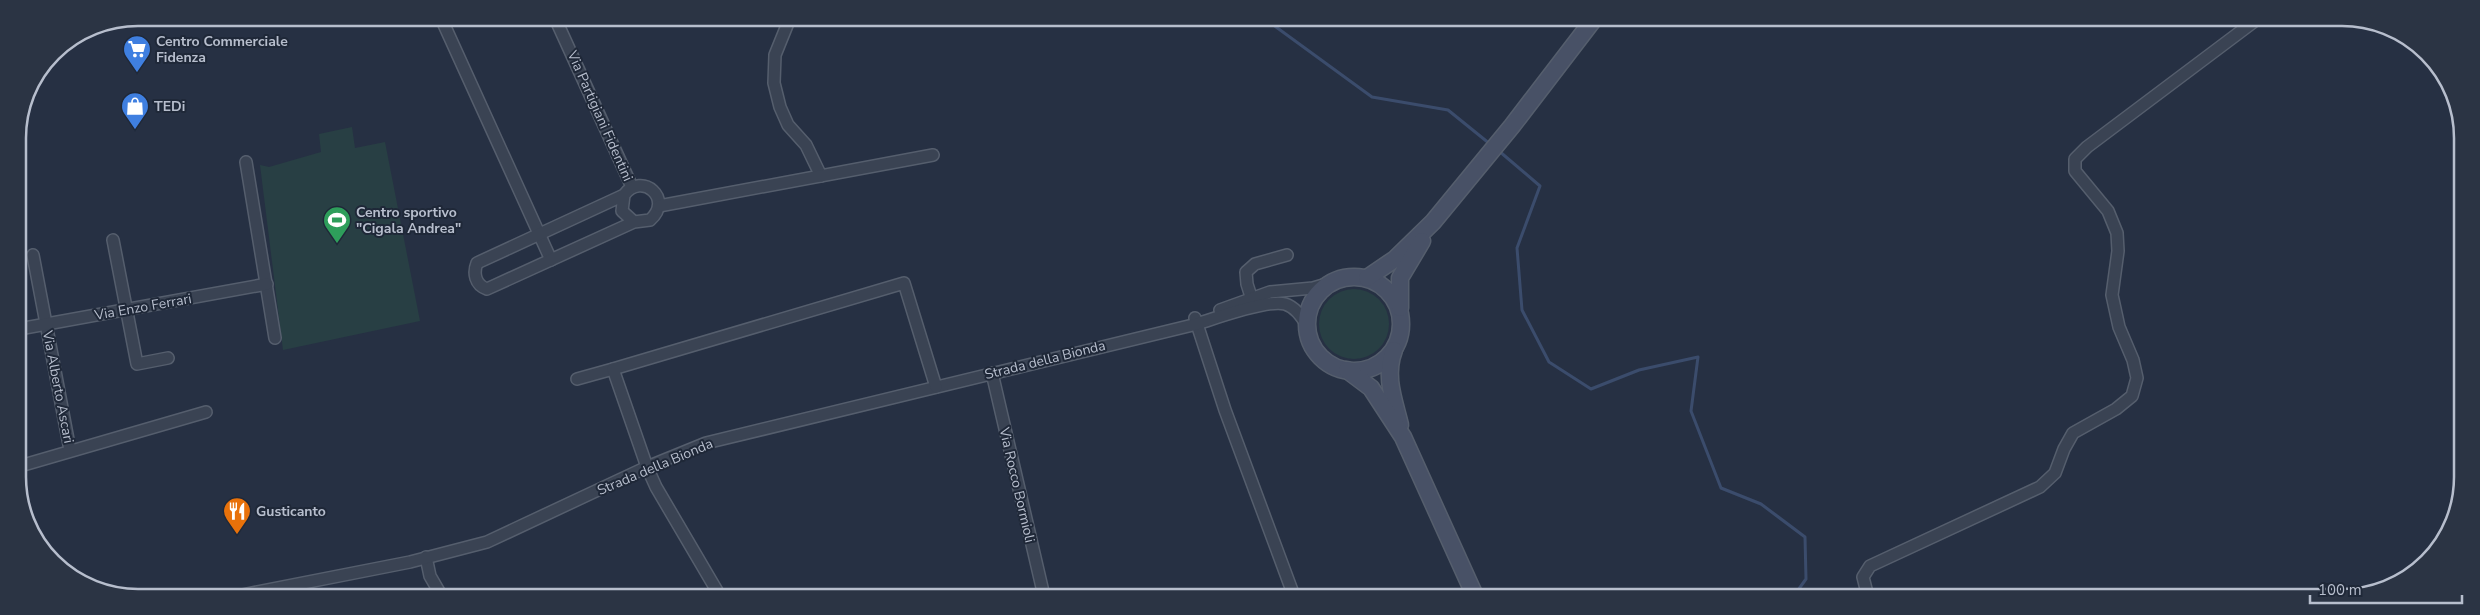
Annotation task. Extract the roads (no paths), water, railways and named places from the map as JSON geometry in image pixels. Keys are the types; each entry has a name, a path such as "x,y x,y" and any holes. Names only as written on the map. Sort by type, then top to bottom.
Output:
{"street":[{"path":"445,26 551,260"},
{"name":"Via Partigiani Fidentini","path":"558,26 628,191"},
{"path":"787,26 775,55 774,83 788,125 806,145 822,176"},
{"path":"1367,278 1395,259 1433,222 1512,126 1589,26"},
{"path":"1866,589 1863,577 1870,566 2040,487 2055,473 2064,448 2073,433 2116,409 2132,396 2137,378 2133,360 2119,327 2112,295 2118,251 2117,233 2108,211 2075,171 2075,159 2087,147 2248,26"},
{"path":"659,206 933,155"},
{"path":"246,162 275,338"},
{"path":"643,186 653,190 659,200 659,206 658,211 650,220 634,222 487,289 479,284 474,272 477,263 628,191 643,186"},
{"path":"628,191 622,211 634,222"},
{"path":"1433,222 1400,278 1401,326 1391,359 1389,382 1404,437 1472,589"},
{"path":"113,240 125,310 137,364 168,358"},
{"name":"Via Alberto Ascari","path":"33,255 70,450"},
{"path":"1253,303 1246,278 1249,269 1255,264 1287,255"},
{"path":"1395,347 1386,358 1375,366 1361,370 1347,370 1334,367 1323,360 1314,350 1309,338 1307,325 1313,301 1330,283 1354,276 1367,278 1382,285 1393,296 1400,311"},
{"name":"Strada della Bionda","path":"1253,303 1270,292 1314,288 1330,283"},
{"name":"Via Enzo Ferrari","path":"26,328 267,284"},
{"path":"577,379 904,284 936,387"},
{"name":"Strada della Bionda","path":"272,589 426,558 487,542 647,467 706,443 1163,332 1253,303 1274,302 1285,304 1300,314 1307,325"},
{"path":"1196,321 1225,410 1291,589"},
{"path":"613,369 647,467 656,487 716,589"},
{"path":"1347,370 1370,388 1404,437"},
{"name":"Via Rocco Bormioli","path":"992,373 1042,589"},
{"path":"26,464 206,412"},
{"path":"426,558 430,576 438,589"}],"waterway":[{"path":"1275,26 1372,97 1448,110 1490,144"},
{"path":"1499,151 1540,186 1517,248 1522,310 1549,362 1591,389 1639,370 1698,357 1691,411 1721,488 1761,504 1805,537 1806,579 1799,589"}],"place":[{"name":"Centro Commerciale Fidenza","path":"137,73"},
{"name":"TEDi","path":"135,130"},
{"name":"Centro sportivo \"Cigala Andrea\"","path":"337,244"},
{"name":"Gusticanto","path":"237,535"}]}
